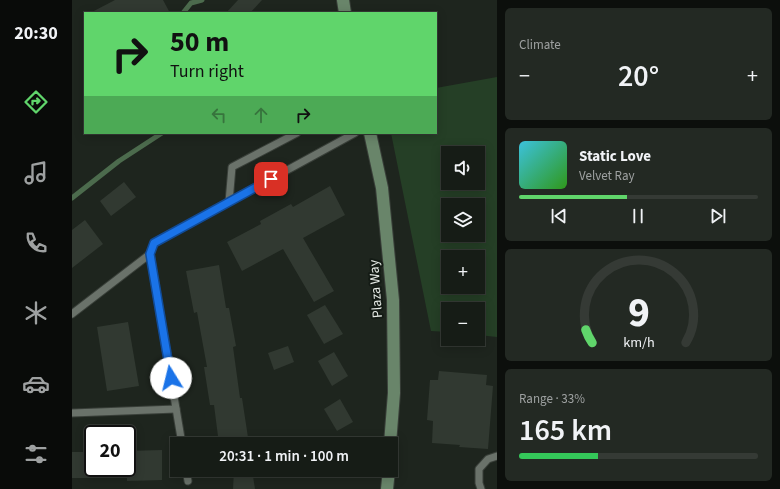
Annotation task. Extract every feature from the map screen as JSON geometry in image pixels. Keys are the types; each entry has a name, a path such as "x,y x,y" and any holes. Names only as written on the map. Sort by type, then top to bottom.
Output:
{"main road":[{"path":"343,0 345,12"},
{"name":"Plaza Way","path":"370,134 382,188 393,300 394,393 391,437"},
{"path":"387,489 388,477"}],"lane":[{"path":"229,202 232,167 295,134"},
{"path":"181,437 150,254 154,243 353,134"},
{"path":"72,314 150,254"},
{"path":"72,413 176,409"},
{"path":"481,489 479,483 479,469 488,459 497,456"},
{"path":"187,477 188,481"}],"green space":[{"path":"497,77 497,337 485,336 485,302 441,302 441,332 431,331 391,134 437,134 437,88"}],"building":[{"path":"115,0 163,0 169,12 92,12"},
{"path":"238,0 262,0 251,12 227,12"},
{"path":"124,182 136,197 111,216 100,201"},
{"path":"330,186 345,215 303,238 334,291 314,302 283,249 242,271 227,242 261,224 260,221 291,204 293,207"},
{"path":"85,220 103,244 72,268 72,230"},
{"path":"219,265 226,308 229,308 236,346 233,347 240,398 242,398 248,437 218,437 214,405 210,405 204,367 207,367 197,312 194,313 186,271"},
{"path":"325,305 343,334 324,344 307,315"},
{"path":"128,322 139,386 107,391 97,327"},
{"path":"288,346 294,362 274,370 268,353"},
{"path":"334,352 348,376 332,386 318,361"},
{"path":"439,371 487,375 486,385 493,386 488,449 432,443 433,421 427,420 430,380 438,380"},
{"path":"340,399 353,422 337,431 324,409"},
{"path":"162,450 162,480 127,481 127,477 136,477 136,451"},
{"path":"72,452 84,452 84,477 93,478 72,478"},
{"path":"234,477 253,477 255,489 233,489"}],"waterway":[{"path":"184,12 191,3 202,0"},
{"path":"72,198 119,161 160,134"}],"route":[{"path":"171,378 150,254 154,243 271,179"}]}
